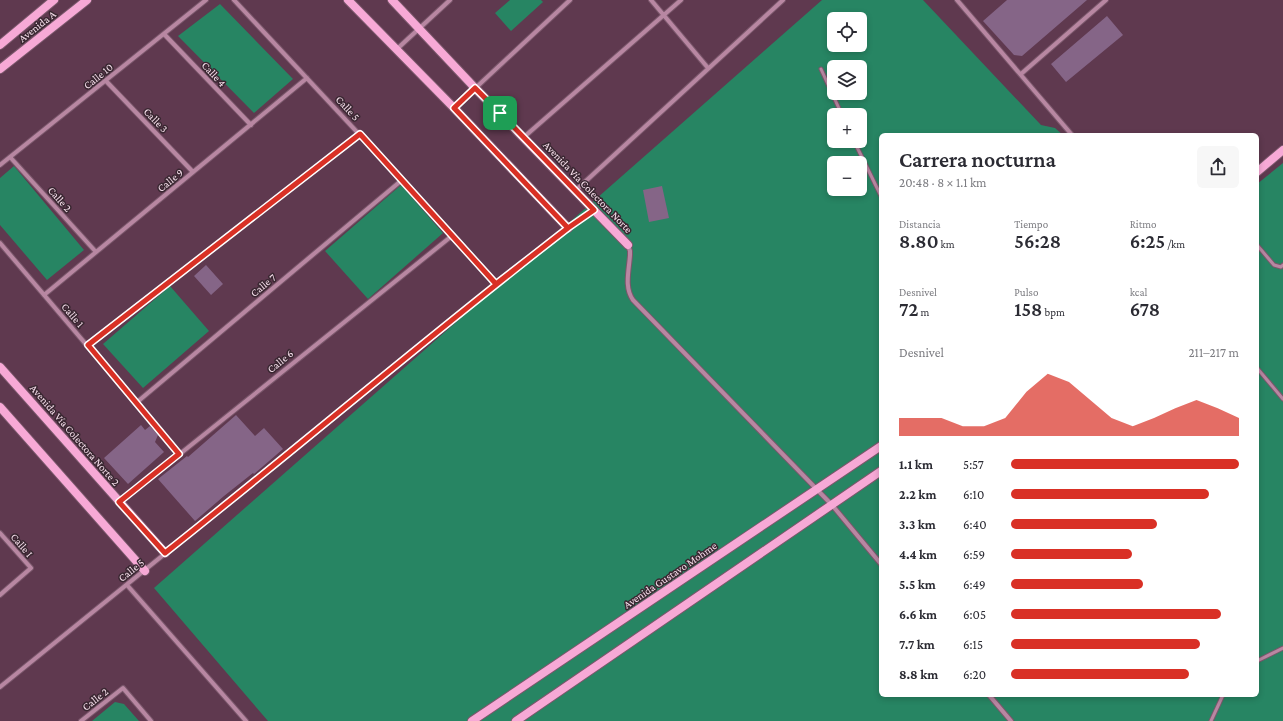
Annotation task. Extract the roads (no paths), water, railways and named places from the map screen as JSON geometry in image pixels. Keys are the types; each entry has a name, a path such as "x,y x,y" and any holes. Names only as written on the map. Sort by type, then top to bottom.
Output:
{"street":[{"name":"Avenida A","path":"0,44 54,0"},
{"name":"Avenida A","path":"0,69 87,0"},
{"name":"Calle 10","path":"0,165 206,0"},
{"name":"Calle 5","path":"234,0 360,134 496,284"},
{"path":"348,0 454,108 568,228"},
{"name":"Avenida Vía Colectora Norte","path":"392,0 475,88 628,245 630,255 627,283 633,300 832,505 879,562"},
{"path":"396,49 450,0"},
{"path":"454,108 570,0"},
{"path":"652,0 708,68"},
{"path":"524,137 681,0"},
{"path":"575,191 782,0"},
{"path":"958,0 1070,133"},
{"path":"1021,74 1106,0"},
{"name":"Calle 4","path":"164,34 251,125"},
{"name":"Calle 9","path":"44,295 307,78"},
{"name":"Calle 3","path":"106,81 193,172"},
{"path":"88,345 360,134"},
{"path":"1259,171 1283,150"},
{"name":"Calle 2","path":"10,157 96,252"},
{"name":"Calle 7","path":"136,403 402,180"},
{"name":"Calle 5","path":"0,687 401,363 496,284 568,228 594,210"},
{"name":"Calle 6","path":"119,502 453,235"},
{"name":"Calle 1","path":"0,243 179,454"},
{"name":"Avenida Vía Colectora Norte 2","path":"0,367 165,553"},
{"path":"0,407 145,571"},
{"name":"Avenida Gustavo Mohme","path":"472,721 879,447"},
{"path":"516,721 879,472"},
{"name":"Calle I","path":"0,533 31,568 0,595"},
{"path":"127,585 246,721"},
{"name":"Calle 2","path":"81,721 123,688 151,721"},
{"path":"991,697 1011,721"}],"lane":[{"path":"821,70 839,108"},
{"path":"857,148 879,192"},
{"path":"1259,247 1274,265 1283,265"},
{"path":"1259,370 1283,399"},
{"path":"1259,661 1283,648"},
{"path":"1211,721 1222,697"}]}
